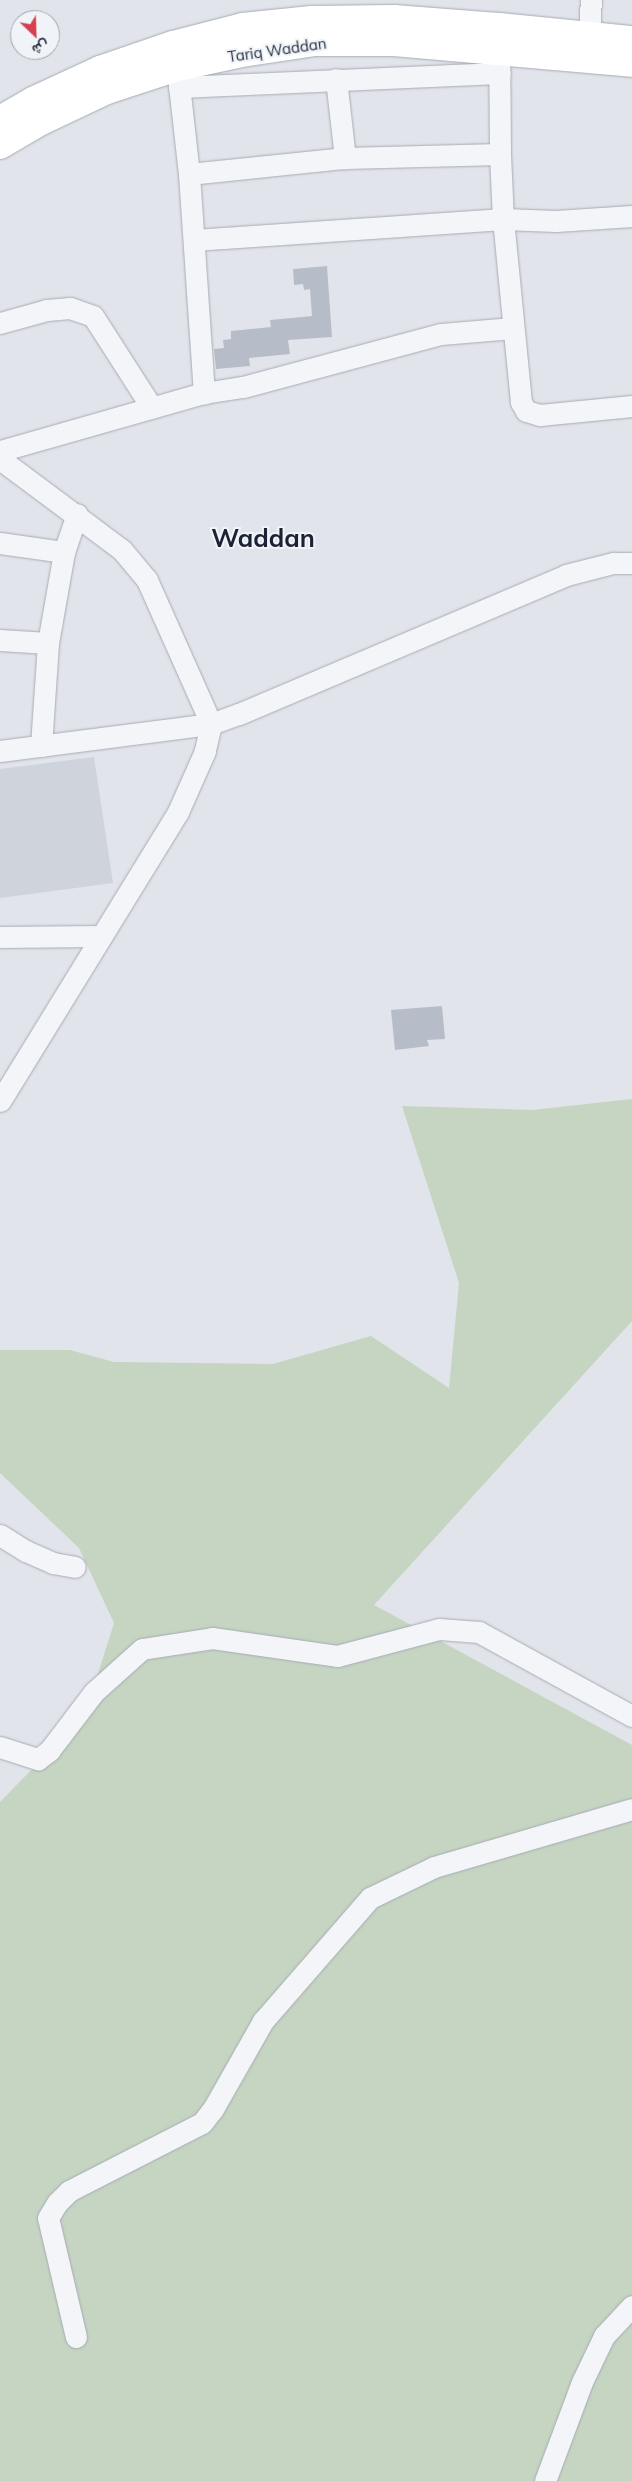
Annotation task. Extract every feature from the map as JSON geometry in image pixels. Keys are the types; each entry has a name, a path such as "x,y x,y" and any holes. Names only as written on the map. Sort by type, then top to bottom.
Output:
{"main road":[{"name":"Tariq Waddan","path":"0,120 33,101 100,70 173,45 242,27 312,20 394,19 499,50 589,36 632,40"},
{"name":"Tariq Waddan","path":"0,145 41,121 107,90 178,77 242,53 315,42 394,42 632,63"}],"street":[{"path":"589,36 591,0"},
{"path":"204,393 189,174 178,77 336,79 499,50 503,219 521,402 526,411 540,415 632,406"},
{"path":"336,79 345,158"},
{"path":"189,174 345,158 500,154"},
{"path":"194,240 503,219 556,221 632,216"},
{"path":"0,323 47,310 70,308 93,316 152,408"},
{"path":"0,451 204,393 243,387 441,334 513,328"},
{"path":"0,460 76,514 122,550 147,580 212,724 205,751 178,812 0,1101"},
{"path":"41,746 48,643 64,552 76,514"},
{"path":"0,543 64,552"},
{"path":"0,751 212,724 566,574 613,563 632,563"},
{"path":"0,640 48,643"},
{"path":"0,937 100,936"},
{"path":"0,1535 53,1563 75,1567"},
{"path":"0,1747 38,1759 50,1752 94,1692 142,1649 212,1638 336,1656 439,1629 479,1632 632,1716"},
{"path":"76,2337 48,2218 57,2204 69,2191 202,2123 213,2109 263,2021 370,1898 434,1867 632,1809"},
{"path":"545,2481 585,2374 604,2336 632,2306"}],"shaded area":[{"path":"94,757 113,883 0,898 0,769"}],"green space":[{"path":"632,1099 632,1321 374,1605 632,1745 632,2481 0,2481 0,1802 85,1715 114,1623 79,1548 0,1473 0,1350 70,1350 114,1362 273,1364 371,1336 449,1388 459,1283 402,1106 532,1110"}],"building":[{"path":"327,266 332,337 288,340 290,354 249,358 250,366 216,369 214,349 224,348 223,340 231,339 231,331 271,327 270,320 312,316 310,289 304,290 303,284 294,285 293,269"},
{"path":"442,1006 445,1039 427,1040 429,1046 395,1050 391,1010"}],"district":[{"name":"Waddan","path":"263,538"}]}
